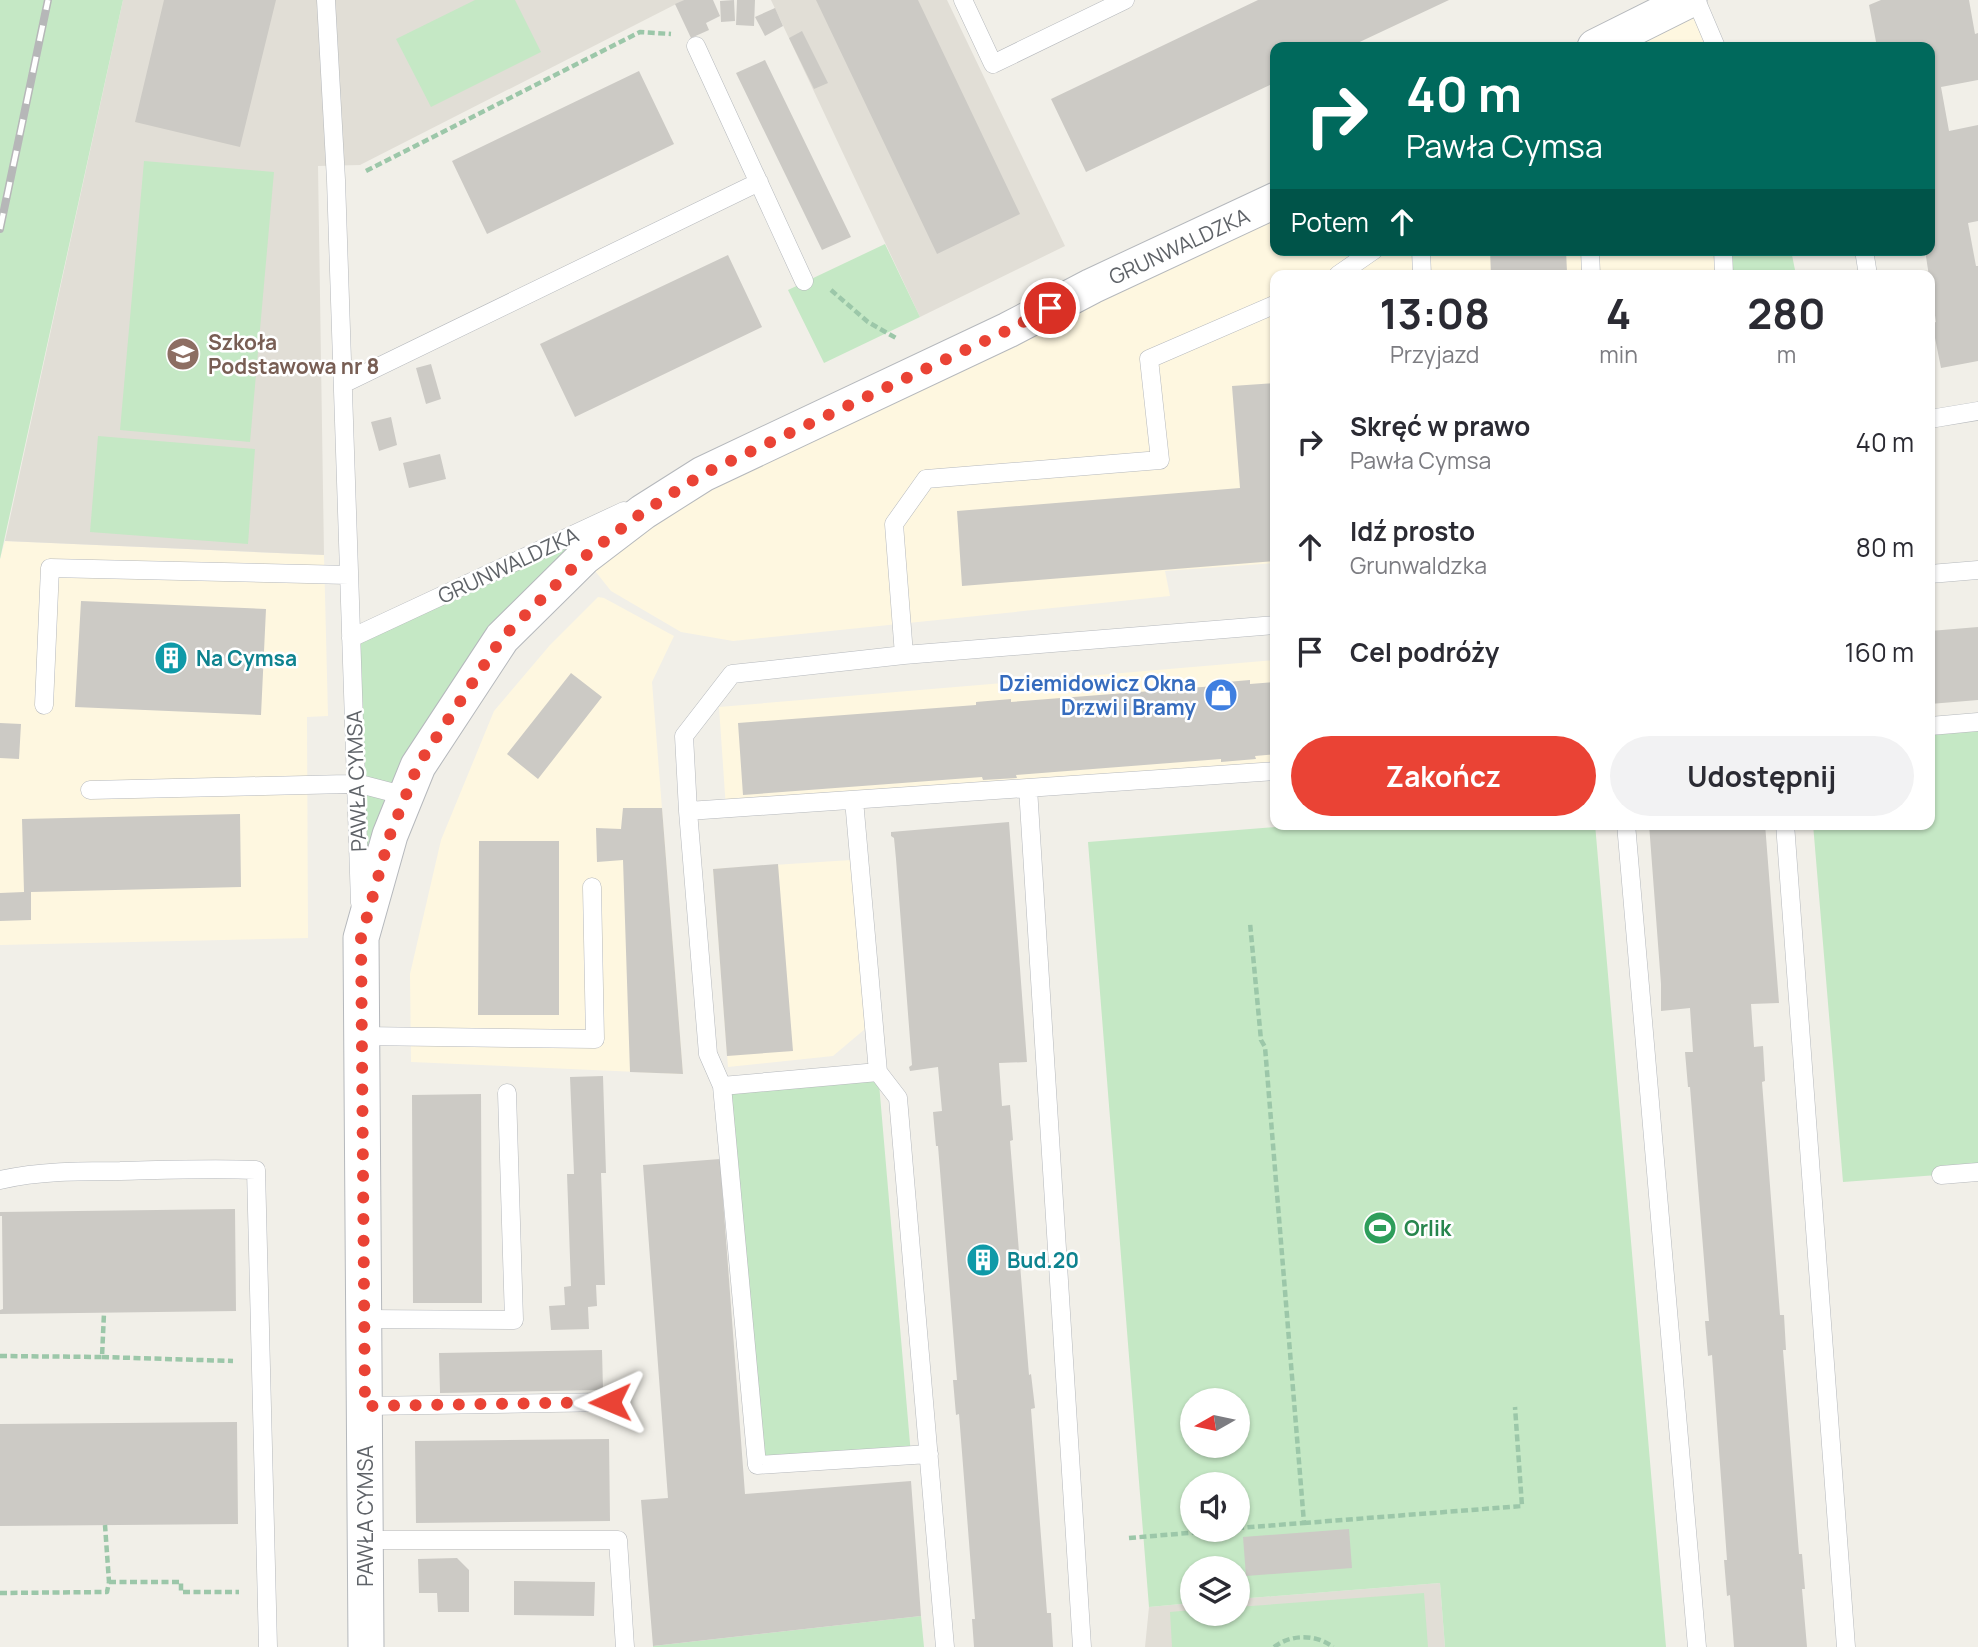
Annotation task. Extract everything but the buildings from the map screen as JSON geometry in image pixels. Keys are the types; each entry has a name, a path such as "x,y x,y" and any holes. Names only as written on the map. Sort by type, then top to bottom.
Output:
{"street":[{"path":"1605,42 1689,0"},
{"name":"GRUNWALDZKA","path":"361,938 390,835 418,765 502,638 584,557 643,512 703,474 1270,203"},
{"name":"PAWŁA CYMSA","path":"361,938 366,1647"}],"lane":[{"name":"PAWŁA CYMSA","path":"326,0 336,173 361,938"},
{"path":"963,0 993,64 1125,0"},
{"path":"1696,0 1714,42"},
{"path":"696,46 804,281"},
{"path":"343,384 759,182"},
{"path":"1345,270 1365,256"},
{"path":"904,655 894,524 926,479 1160,460 1149,359 1270,307"},
{"path":"1935,418 1978,411"},
{"name":"GRUNWALDZKA","path":"351,638 703,474"},
{"path":"44,705 50,568 349,575"},
{"path":"1935,574 1978,570"},
{"path":"929,1454 757,1465 722,1086 708,1054 684,736 732,674 904,655 1270,625"},
{"path":"1935,726 1978,722"},
{"path":"688,811 1270,771"},
{"path":"90,790 356,783 405,796"},
{"path":"1028,788 1082,1647"},
{"path":"854,800 878,1072 898,1098 945,1647"},
{"path":"1627,830 1697,1647"},
{"path":"1785,830 1846,1647"},
{"path":"362,1035 595,1039 592,887"},
{"path":"722,1086 878,1072"},
{"path":"364,1319 514,1320 507,1093"},
{"path":"0,1180 73,1172 216,1168 256,1170 268,1647"},
{"path":"1941,1175 1978,1172"},
{"path":"365,1406 610,1402"},
{"path":"366,1540 618,1540 625,1647"}],"path":[{"path":"336,173 350,179 640,32 682,35 696,46"},
{"path":"804,281 831,290 868,322 896,338"},
{"path":"1250,923 1261,1040 1265,1047 1304,1523"},
{"path":"102,1357 104,1313"},
{"path":"0,1356 241,1361"},
{"path":"1250,1527 1522,1506 1515,1407"},
{"path":"0,1593 107,1592 109,1582 105,1525"},
{"path":"1129,1538 1180,1534"},
{"path":"109,1582 180,1582 181,1592 242,1591"},
{"path":"1274,1647 1296,1637 1312,1637 1333,1647"}],"shaded area":[{"name":"Szkoła Podstawowa nr 8","path":"123,0 684,0 360,165 318,166 324,555 5,541"},
{"path":"771,0 947,0 1065,246 920,317"},
{"path":"1689,0 1713,42 1605,42"},
{"path":"1270,204 1270,256 1723,256 1724,270 1270,270 1270,563 1165,571 1170,596 733,641 681,632 611,591 584,557 643,512"},
{"path":"5,541 324,555 328,716 307,717 308,938 0,945 0,559"},
{"path":"598,597 674,636 652,682 683,1074 411,1062 410,974 441,840 494,711 550,645"},
{"path":"1270,661 1270,771 726,809 719,707"},
{"path":"851,860 865,1029 833,1056 728,1067 713,869"},
{"path":"1440,1583 1445,1647 1145,1647 1149,1607 1180,1604 1180,1626 1250,1626 1250,1598"}],"green space":[{"path":"0,0 123,0 0,559"},
{"path":"475,0 515,0 541,52 431,107 396,39"},
{"path":"144,161 274,172 250,442 120,430"},
{"path":"885,244 920,317 824,363 788,290"},
{"path":"1723,256 1792,256 1795,270 1724,270"},
{"path":"98,436 255,449 248,544 90,532"},
{"path":"703,474 584,557 418,766 361,938 351,638"},
{"path":"1978,722 1978,1172 1843,1182 1814,830 1935,830 1935,726"},
{"path":"1270,827 1270,830 1596,830 1666,1647 1445,1647 1440,1583 1250,1598 1250,1556 1180,1556 1180,1604 1149,1607 1088,842"},
{"path":"878,1072 911,1455 757,1465 722,1086"},
{"path":"1424,1593 1428,1647 1172,1647 1170,1612 1180,1611 1180,1626 1250,1626 1250,1606"},
{"path":"921,1616 924,1647 653,1647 653,1646"}],"railway":[{"path":"0,229 48,0"}],"place":[{"name":"Szkoła Podstawowa nr 8","path":"183,354"},
{"name":"Na Cymsa","path":"171,658"},
{"name":"Dziemidowicz Okna Drzwi i Bramy","path":"1221,695"},
{"name":"Orlik","path":"1380,1228"},
{"name":"Bud.20","path":"983,1260"}],"route":[{"path":"610,1402 365,1406 361,938 390,835 405,796 418,765 502,638 584,557 643,512 703,474 1050,308"}]}
